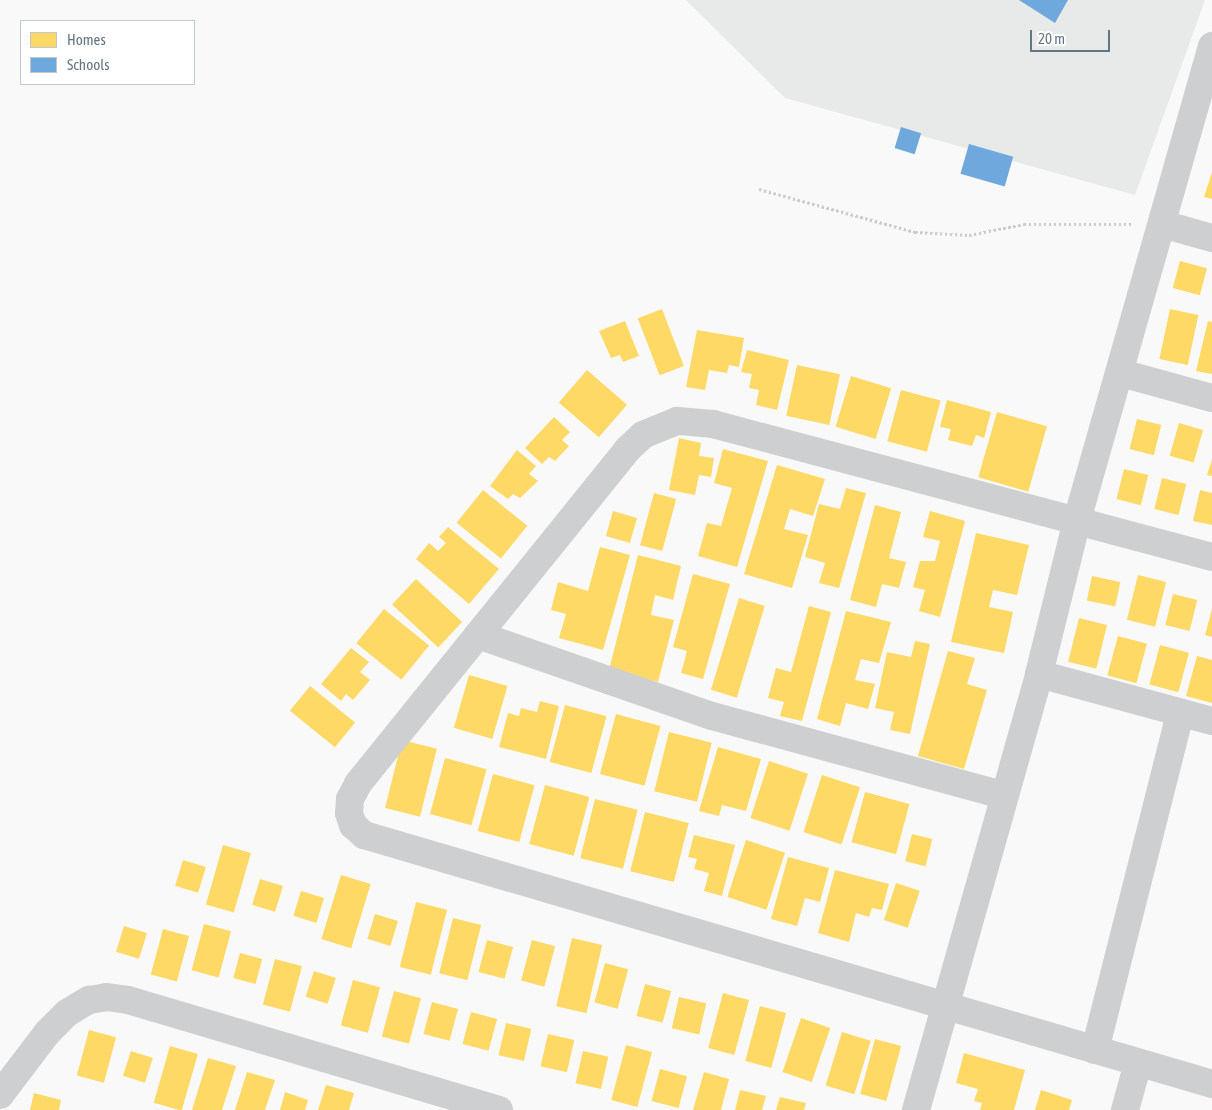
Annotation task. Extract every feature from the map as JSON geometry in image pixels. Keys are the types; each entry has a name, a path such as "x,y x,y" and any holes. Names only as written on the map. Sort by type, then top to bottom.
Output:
{"street":[{"path":"916,1110 947,1007 1002,795 1039,674 1077,520 1121,373 1212,46"},
{"path":"1162,224 1212,238"},
{"path":"1121,373 1212,398"},
{"path":"1212,557 713,424 678,421 643,436 628,449 358,784 350,799 349,813 353,826 364,835 1212,1084"},
{"path":"478,635 712,716 1002,795"},
{"path":"1039,674 1212,721"},
{"path":"1095,1050 1180,712"},
{"path":"0,1095 47,1033 67,1013 89,1000 107,997 128,1000 499,1110"},
{"path":"1125,1110 1138,1063"}],"path":[{"path":"759,189 915,232 969,236 1024,224 1068,222 1162,224"}],"shaded area":[{"path":"686,0 1205,0 1135,195 785,98"}],"building: Homes":[{"path":"1212,172 1212,199 1204,197"},
{"path":"1180,261 1207,268 1200,295 1173,288"},
{"path":"662,309 684,366 660,375 638,318"},
{"path":"1170,309 1198,315 1188,365 1159,359"},
{"path":"625,321 639,356 623,362 620,355 611,358 599,331"},
{"path":"1208,321 1212,322 1212,374 1196,371"},
{"path":"697,330 744,338 739,367 729,365 727,373 709,370 705,390 686,387"},
{"path":"747,350 789,360 777,410 756,405 759,390 749,388 752,374 741,372"},
{"path":"797,365 840,374 829,425 786,416"},
{"path":"587,370 627,405 599,437 559,402"},
{"path":"851,376 891,388 876,439 836,427"},
{"path":"901,390 941,401 927,452 887,441"},
{"path":"947,400 991,412 984,438 976,435 972,446 948,440 951,429 940,427"},
{"path":"997,412 1047,426 1028,492 978,477"},
{"path":"554,417 570,432 562,440 569,446 555,461 549,457 542,464 525,448"},
{"path":"1137,419 1161,425 1154,455 1130,449"},
{"path":"1179,423 1203,430 1194,463 1170,456"},
{"path":"679,438 701,443 699,456 714,458 711,477 699,475 695,495 669,490"},
{"path":"723,449 768,461 737,567 698,556 707,523 721,526 732,488 714,483"},
{"path":"517,450 536,466 529,474 538,481 520,498 513,494 508,499 490,486"},
{"path":"1212,459 1212,476 1207,475"},
{"path":"777,465 825,479 813,516 790,509 784,529 808,535 792,588 744,574"},
{"path":"1124,469 1148,475 1141,505 1117,499"},
{"path":"1162,478 1186,484 1179,515 1154,509"},
{"path":"846,488 866,493 839,588 819,583 825,563 805,557 819,504 840,509"},
{"path":"483,490 527,526 501,559 457,523"},
{"path":"1200,490 1212,493 1212,525 1193,521"},
{"path":"654,493 676,499 662,551 640,545"},
{"path":"875,505 901,512 889,558 906,562 899,588 882,584 876,607 850,600"},
{"path":"613,511 637,518 630,543 606,536"},
{"path":"930,511 965,521 940,617 919,611 925,590 913,587 920,561 935,561 940,541 923,537"},
{"path":"448,527 499,569 469,604 416,559 429,543 438,551 446,543 439,537"},
{"path":"976,533 1029,545 1017,595 993,590 989,607 1013,612 1004,653 951,642"},
{"path":"600,547 630,555 603,650 559,638 566,614 551,610 558,582 588,591"},
{"path":"638,555 681,566 673,600 655,595 651,615 674,620 658,682 609,670"},
{"path":"693,574 730,584 703,679 681,673 687,651 673,647"},
{"path":"1138,575 1166,582 1155,627 1127,620"},
{"path":"1092,576 1120,582 1115,606 1087,600"},
{"path":"416,579 462,622 438,648 392,605"},
{"path":"1173,594 1197,600 1190,631 1165,625"},
{"path":"739,598 765,606 737,698 711,690"},
{"path":"809,606 831,612 802,721 780,716 784,702 768,698 776,668 791,672"},
{"path":"384,609 429,646 401,680 356,643"},
{"path":"1212,609 1212,637 1205,635"},
{"path":"846,611 891,622 879,663 861,659 855,680 875,684 868,709 846,703 840,726 817,719"},
{"path":"1079,618 1107,625 1096,669 1068,662"},
{"path":"1118,636 1147,644 1136,683 1107,676"},
{"path":"915,641 930,644 910,734 890,730 894,712 875,708 887,652 911,657"},
{"path":"1160,645 1189,653 1178,692 1149,685"},
{"path":"351,648 369,662 360,672 370,680 353,700 346,694 341,701 321,684"},
{"path":"948,651 975,658 967,684 987,690 964,769 918,756"},
{"path":"1197,656 1212,660 1212,703 1186,696"},
{"path":"469,675 507,686 492,739 454,728"},
{"path":"310,686 355,723 335,747 290,711"},
{"path":"540,701 559,706 546,759 499,747 508,713 519,716 521,708 537,712"},
{"path":"565,705 607,716 591,773 550,762"},
{"path":"616,714 660,726 644,786 600,774"},
{"path":"669,732 712,743 697,802 654,791"},
{"path":"402,740 437,749 420,817 385,808"},
{"path":"718,747 761,759 746,811 722,805 719,816 699,811"},
{"path":"445,758 487,769 472,825 430,814"},
{"path":"769,761 808,774 789,831 750,818"},
{"path":"493,774 535,785 519,842 478,831"},
{"path":"822,775 860,787 842,844 803,832"},
{"path":"545,785 589,797 574,856 529,844"},
{"path":"865,792 909,804 896,854 852,842"},
{"path":"595,799 638,810 623,869 580,858"},
{"path":"645,812 689,823 674,882 630,871"},
{"path":"912,834 932,839 926,866 905,861"},
{"path":"694,835 735,845 722,896 704,891 709,873 694,869 697,859 688,857"},
{"path":"746,840 785,853 766,910 727,897"},
{"path":"223,845 251,853 234,913 206,905"},
{"path":"788,857 829,868 820,902 805,898 797,926 771,919"},
{"path":"183,860 206,867 198,893 175,886"},
{"path":"835,870 889,884 882,910 872,908 869,917 856,913 849,942 818,933"},
{"path":"341,875 371,884 351,948 321,939"},
{"path":"260,879 283,886 275,912 252,905"},
{"path":"896,883 920,891 908,928 884,920"},
{"path":"301,891 324,898 316,923 293,916"},
{"path":"416,902 447,910 431,975 400,967"},
{"path":"375,914 398,921 390,946 367,939"},
{"path":"453,918 481,925 467,980 439,973"},
{"path":"204,924 231,931 219,978 192,970"},
{"path":"124,926 147,933 139,959 116,952"},
{"path":"163,929 189,936 177,981 151,974"},
{"path":"572,938 602,945 586,1013 556,1006"},
{"path":"487,940 513,947 505,979 478,972"},
{"path":"532,940 555,946 544,987 521,981"},
{"path":"240,953 262,959 255,984 233,978"},
{"path":"275,959 302,966 290,1012 263,1004"},
{"path":"605,963 628,969 618,1009 594,1003"},
{"path":"314,971 336,978 328,1004 306,997"},
{"path":"353,980 380,987 368,1033 341,1025"},
{"path":"645,984 671,991 663,1023 636,1016"},
{"path":"394,991 421,998 409,1044 382,1036"},
{"path":"723,993 749,1000 734,1055 708,1048"},
{"path":"679,997 706,1003 699,1034 672,1028"},
{"path":"432,1002 458,1009 450,1041 423,1034"},
{"path":"760,1006 786,1013 771,1068 745,1061"},
{"path":"471,1012 497,1019 489,1051 462,1044"},
{"path":"801,1018 830,1028 812,1082 782,1072"},
{"path":"506,1023 531,1029 524,1061 499,1055"},
{"path":"89,1030 116,1037 104,1083 77,1075"},
{"path":"842,1032 871,1041 854,1094 826,1086"},
{"path":"548,1034 574,1040 567,1072 541,1066"},
{"path":"875,1039 901,1046 886,1101 860,1094"},
{"path":"626,1045 652,1052 637,1107 611,1100"},
{"path":"170,1046 198,1054 182,1110 154,1103"},
{"path":"131,1051 153,1058 145,1083 123,1076"},
{"path":"583,1051 608,1057 601,1089 576,1083"},
{"path":"964,1053 1025,1070 1014,1110 980,1110 982,1103 974,1101 978,1089 956,1083"},
{"path":"208,1058 236,1066 222,1110 192,1110"},
{"path":"660,1069 687,1076 679,1108 651,1101"},
{"path":"247,1072 275,1080 265,1110 235,1110"},
{"path":"704,1072 729,1079 721,1110 693,1110"},
{"path":"326,1085 354,1093 349,1110 318,1110"},
{"path":"740,1090 766,1096 762,1110 735,1110"},
{"path":"1041,1090 1072,1100 1069,1110 1035,1110"},
{"path":"285,1092 308,1100 305,1110 280,1110"},
{"path":"34,1093 61,1100 59,1110 30,1110"},
{"path":"780,1097 806,1103 804,1110 776,1110"}],"building: Schools":[{"path":"1019,0 1068,0 1055,23"},
{"path":"901,127 921,133 915,154 895,148"},
{"path":"969,144 1013,157 1005,186 960,174"}]}
